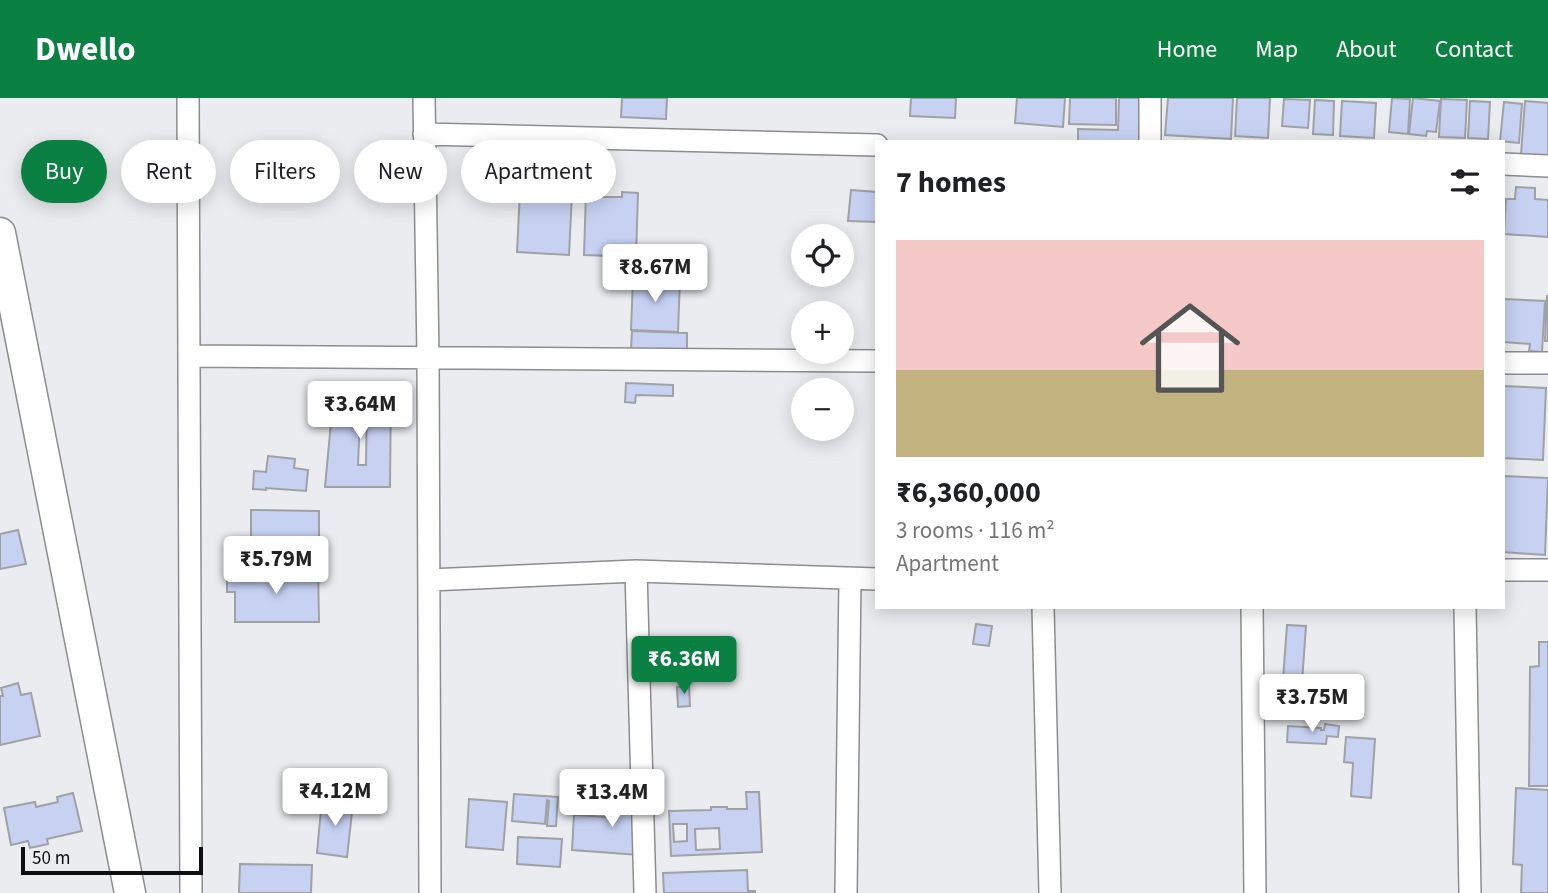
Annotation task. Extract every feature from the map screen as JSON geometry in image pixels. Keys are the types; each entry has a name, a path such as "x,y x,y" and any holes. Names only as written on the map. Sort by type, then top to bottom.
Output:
{"street":[{"path":"188,98 191,893"},
{"path":"424,98 430,893"},
{"path":"1150,98 1150,140"},
{"path":"424,134 875,145"},
{"path":"1505,164 1548,166"},
{"path":"1,248 130,893"},
{"path":"190,356 875,361"},
{"path":"1505,363 1548,363"},
{"path":"1505,570 1548,570"},
{"path":"429,580 636,571 875,579"},
{"path":"636,571 645,893"},
{"path":"846,893 850,578"},
{"path":"1043,609 1051,893"},
{"path":"1252,609 1255,893"},
{"path":"1465,609 1470,893"}],"building":[{"path":"622,98 667,98 666,119 621,117"},
{"path":"911,98 956,98 955,118 910,116"},
{"path":"1017,98 1065,98 1063,127 1015,123"},
{"path":"1070,98 1116,98 1116,125 1069,124"},
{"path":"1119,98 1141,98 1140,140 1078,140 1078,129 1118,130"},
{"path":"1168,98 1233,98 1231,139 1165,135"},
{"path":"1237,98 1270,98 1268,138 1235,136"},
{"path":"1392,98 1410,99 1408,134 1389,132"},
{"path":"1413,98 1440,101 1436,132 1427,131 1426,136 1409,134"},
{"path":"1284,99 1310,100 1308,128 1282,126"},
{"path":"1441,99 1467,100 1465,138 1439,137"},
{"path":"1315,100 1334,101 1333,135 1313,134"},
{"path":"1342,101 1376,103 1374,138 1340,136"},
{"path":"1470,101 1490,102 1488,139 1468,138"},
{"path":"1525,101 1548,103 1548,156 1521,154"},
{"path":"1504,102 1522,104 1519,143 1500,140"},
{"path":"1516,187 1535,188 1535,199 1548,200 1548,237 1505,234 1506,199 1515,199"},
{"path":"851,190 875,192 875,222 848,221"},
{"path":"622,192 638,193 636,257 584,255 586,203 616,203 616,197 622,197"},
{"path":"519,203 572,203 569,255 517,252"},
{"path":"638,274 658,275 658,279 680,280 678,332 631,330 633,278 638,278"},
{"path":"1547,296 1548,341 1545,341"},
{"path":"1505,299 1545,301 1542,352 1529,351 1530,344 1505,342"},
{"path":"632,331 687,333 687,350 631,349"},
{"path":"626,383 673,385 673,396 636,395 635,403 625,402"},
{"path":"1505,386 1546,388 1543,460 1505,458"},
{"path":"334,390 361,392 358,465 366,465 367,391 391,392 390,487 325,487"},
{"path":"268,456 295,459 294,468 308,470 306,491 253,489 254,471 266,472"},
{"path":"1505,476 1548,478 1545,555 1505,552"},
{"path":"251,510 319,511 319,561 282,560 282,556 251,555"},
{"path":"18,530 26,564 0,569 0,534"},
{"path":"278,567 318,567 319,622 235,622 235,592 227,592 227,580 233,580 232,570 248,570 248,574 278,573"},
{"path":"976,624 992,626 989,646 973,644"},
{"path":"1287,625 1306,626 1302,682 1297,682 1297,687 1287,686 1288,681 1283,680"},
{"path":"1539,642 1548,642 1548,786 1529,786 1530,667 1539,666"},
{"path":"18,683 21,695 31,693 40,736 0,745 0,696 3,696 1,688"},
{"path":"689,686 690,706 678,707 677,687"},
{"path":"1316,699 1327,700 1325,719 1315,718"},
{"path":"1325,724 1339,726 1338,737 1327,736 1326,744 1287,742 1288,726 1324,730"},
{"path":"1346,737 1375,739 1371,798 1351,796 1353,763 1344,762"},
{"path":"1516,788 1548,790 1548,893 1521,893 1522,865 1513,864"},
{"path":"746,792 759,792 762,852 671,856 669,811 711,810 711,807 747,809","holes":["673,824 687,824 687,841 674,842","719,828 720,849 696,850 695,829"]},
{"path":"73,793 82,831 47,839 48,844 30,848 28,841 11,845 4,808 35,802 36,807 58,802 57,797"},
{"path":"622,793 644,795 639,855 572,850 574,815 607,817 607,812 620,814"},
{"path":"514,794 558,797 556,826 547,826 547,800 545,824 512,821"},
{"path":"322,799 353,803 347,857 317,853"},
{"path":"469,799 507,802 503,850 466,847"},
{"path":"518,837 562,839 560,867 517,864"},
{"path":"240,864 312,865 311,893 239,893"},
{"path":"747,870 748,891 755,893 664,893 663,873"}]}
